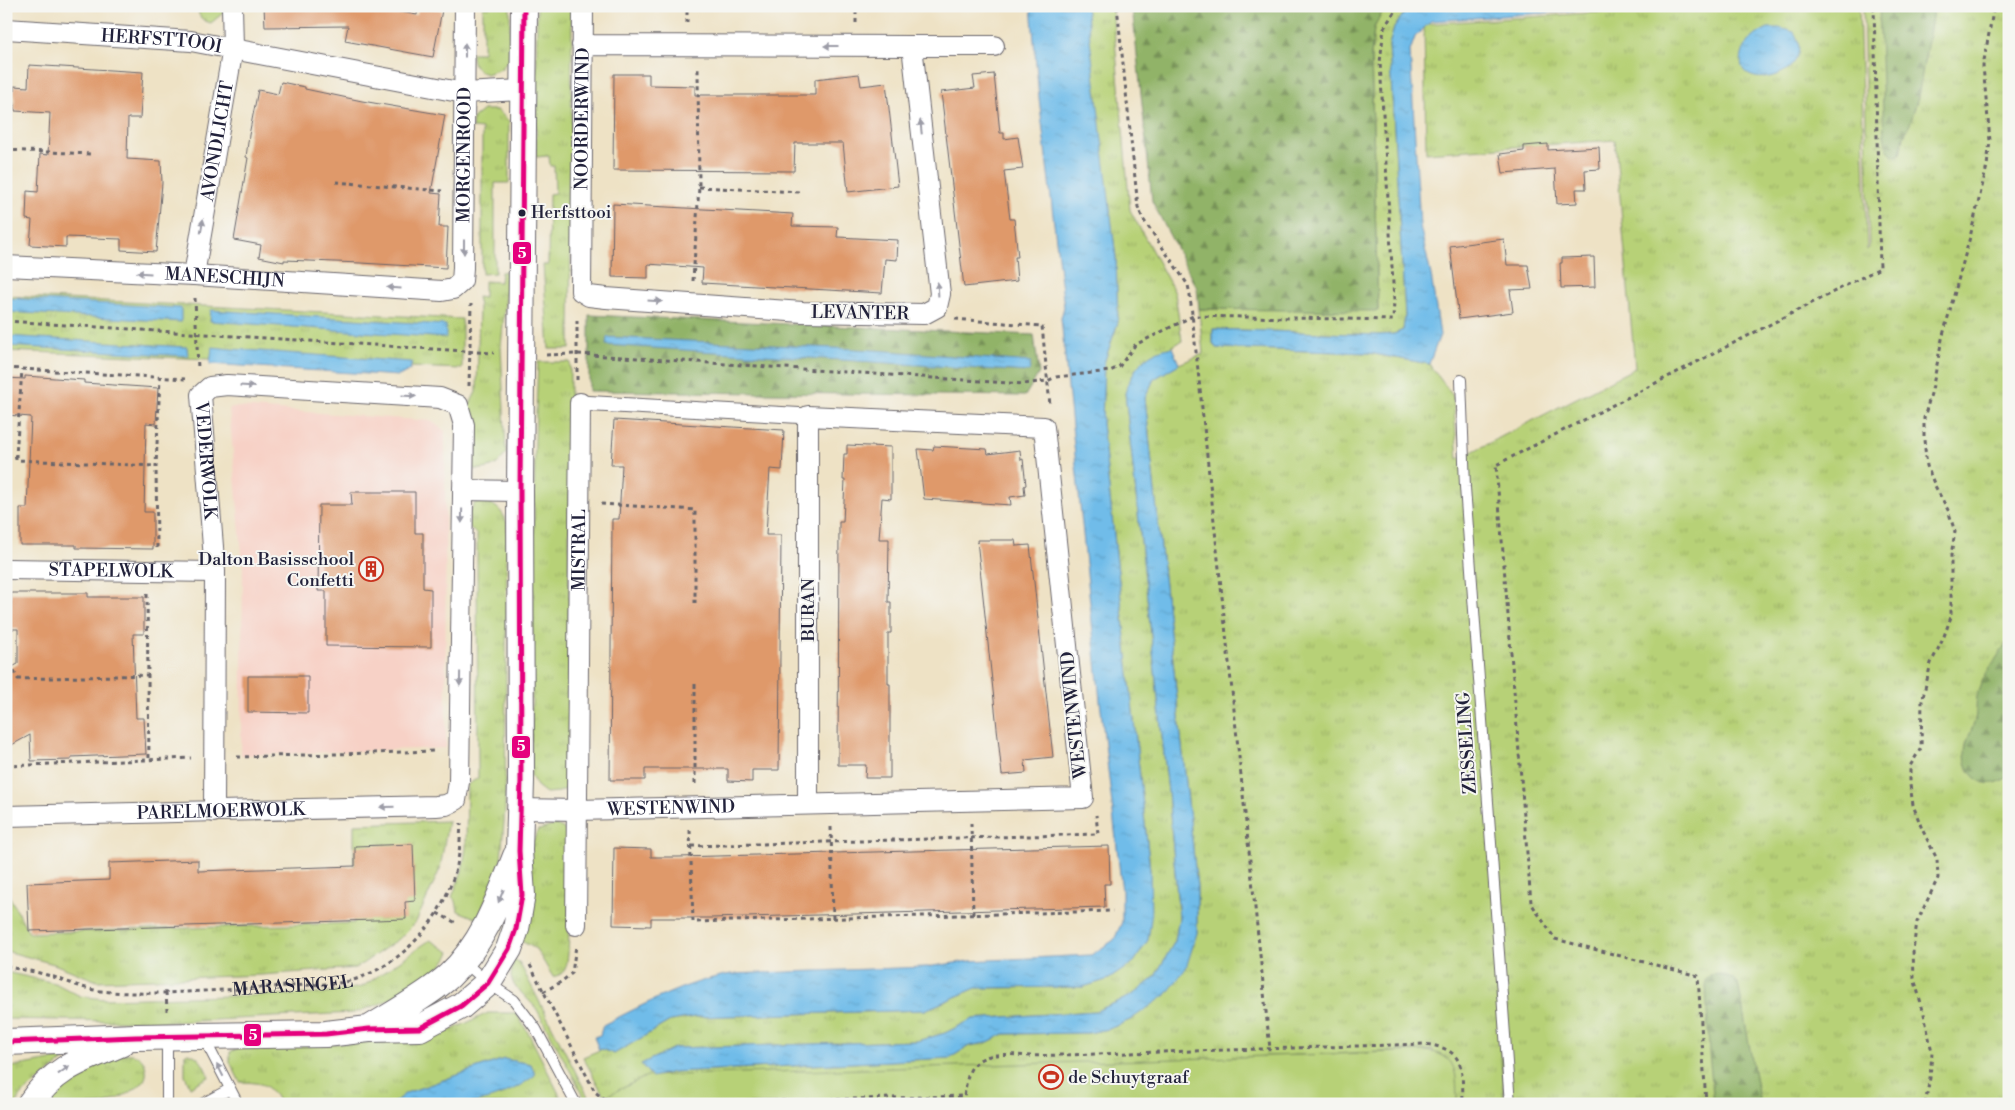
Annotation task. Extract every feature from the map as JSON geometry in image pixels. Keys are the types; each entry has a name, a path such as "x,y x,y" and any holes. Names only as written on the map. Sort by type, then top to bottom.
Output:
{"street":[{"name":"AVONDLICHT","path":"194,274 233,48 232,6"},
{"name":"MORGENROOD","path":"450,288 462,281 464,268 465,6"},
{"path":"6,1042 167,1036 326,1034 369,1029 420,1028 461,1006 488,983 509,949 516,929 522,894 519,851 520,354 524,6"},
{"name":"NOORDERWIND","path":"581,291 583,6"},
{"name":"HERFSTTOOI","path":"6,29 191,41 464,93 523,90"},
{"path":"582,45 994,46"},
{"path":"912,46 940,294 937,306"},
{"name":"MANESCHIJN","path":"6,266 450,288"},
{"name":"LEVANTER","path":"581,291 589,296 606,298 803,312 924,314 937,306"},
{"name":"VEDERWOLK","path":"214,812 216,572 200,387 227,385 440,398 458,405"},
{"path":"580,403 1044,427"},
{"name":"MISTRAL","path":"576,925 580,403"},
{"path":"456,800 459,782 464,425 458,405"},
{"name":"BURAN","path":"808,416 808,804"},
{"name":"WESTENWIND","path":"520,809 577,810 1083,798 1044,427"},
{"path":"463,490 520,491"},
{"name":"STAPELWOLK","path":"6,569 216,572"},
{"name":"PARELMOERWOLK","path":"6,816 436,806 446,805 456,800"},
{"path":"369,1029 448,976 462,960 492,918 519,851"},
{"path":"30,1104 41,1088 68,1066 136,1037"}],"lane":[{"name":"ZESSELING","path":"1461,380 1465,488 1510,1104"},
{"path":"462,960 488,983 514,1000 536,1029 576,1104"},
{"path":"167,1036 167,1104"},
{"path":"202,1036 238,1104"},
{"path":"202,1104 230,1089"}],"path":[{"path":"1117,6 1138,207 1143,219 1188,285 1270,1049"},
{"path":"6,321 470,352 577,354 1024,384 1047,381 1056,377 1110,371 1119,367 1135,346 1192,316 1393,320 1394,301 1380,62 1384,28 1398,6"},
{"path":"1706,1104 1698,976 1555,938 1531,903 1496,464 1880,268 1874,6"},
{"path":"1925,1104 1932,1052 1914,978 1913,950 1917,922 1938,878 1937,859 1922,829 1913,805 1910,766 1920,748 1922,702 1931,663 1951,617 1951,555 1955,532 1948,510 1927,466 1924,418 1932,390 1942,339 1987,166 1990,141 1983,66 1994,6"},
{"path":"691,304 699,187 698,45"},
{"path":"6,150 90,154"},
{"path":"336,182 464,192"},
{"path":"699,187 800,192"},
{"path":"194,274 200,387"},
{"path":"450,288 470,301 469,388 458,405"},
{"path":"580,403 577,392 577,306 581,291"},
{"path":"937,306 951,319 1042,326 1051,416 1044,427"},
{"name":"VEDERWOLK","path":"6,368 160,378 200,387"},
{"path":"22,369 16,460 156,466"},
{"path":"149,761 148,675 160,378"},
{"path":"6,456 16,456"},
{"path":"579,503 695,510 695,602"},
{"path":"6,657 18,679 148,675"},
{"path":"695,680 691,846 693,922 1113,911"},
{"path":"691,846 1098,834 1094,797 1083,798"},
{"name":"MARASINGEL","path":"6,966 45,974 76,986 117,992 201,991 333,983 358,979 408,949 425,930 436,913 449,888 457,864 461,817 456,800"},
{"path":"971,800 973,915"},
{"path":"831,804 833,919"},
{"path":"543,992 572,973 576,925"},
{"path":"509,949 528,962 595,1092 607,1101 616,1104"},
{"path":"677,1104 964,1096 972,1066 979,1060 992,1055 1030,1056 1424,1044 1443,1046 1458,1059 1462,1073 1463,1104"}],"shaded area":[{"path":"238,407 432,421 445,431 446,748 241,755 243,566 229,409"}],"green space":[{"path":"198,6 225,6 223,13 211,23 201,18"},
{"path":"483,6 510,6 510,58 501,69 486,74 475,66 472,57 472,53 483,53"},
{"path":"537,6 572,6 570,349 549,349 543,265 548,265 549,194 555,193 554,166 550,166 549,156 536,157"},
{"path":"1086,6 1112,6 1130,210 1175,293 1182,341 1171,347 1125,393 1168,792 1179,918 1175,941 1154,978 1131,996 1096,1011 973,1019 945,1033 917,1041 674,1048 641,1064 652,1077 673,1072 950,1058 969,1046 986,1043 1004,1034 1088,1033 1109,1029 1130,1020 1197,933 1197,886 1145,398 1154,379 1179,364 1203,354 1199,309 1378,310 1371,56 1374,28 1385,6 1409,6 1394,28 1389,45 1405,315 1403,330 1394,334 1379,335 1213,329 1213,343 1216,348 1369,353 1429,364 1453,396 1458,459 1635,368 1615,140 1426,153 1424,24 1692,6 1859,6 1867,250 1869,248 1863,6 2009,6 2009,1104 1506,1104 1497,997 1504,1104 1437,1104 1433,1050 1143,1061 987,1104 605,1098 583,1057 602,1049 614,1054 670,1021 694,1017 925,1010 976,988 1083,987 1109,979 1134,962 1148,940 1150,870 1102,423 1104,363 1118,322 1116,258 1094,86"},
{"path":"1132,6 1385,6 1374,28 1371,56 1378,311 1199,309 1197,288 1152,201"},
{"path":"1879,6 1934,6 1918,97 1910,124 1904,136 1900,154 1896,156 1893,155 1886,145 1884,135"},
{"path":"483,110 497,110 509,121 509,183 495,183 495,273 482,274 482,129 472,128 473,118"},
{"path":"508,271 501,347 506,453 500,462 492,467 473,469 468,464 469,406 477,390 479,306 477,297 484,298 484,281 500,282 501,272"},
{"path":"6,296 462,319 462,369 6,351"},
{"path":"589,315 1034,335 1039,373 1025,396 589,391"},
{"path":"538,362 570,362 568,788 559,792 546,793 537,786 531,776 535,439"},
{"path":"483,501 492,504 498,509 507,523 505,809 501,860 478,919 458,911 456,901 452,897 462,871 466,848 467,785 478,778 477,535 468,526 468,514 475,503"},
{"path":"2009,640 2009,776 1999,782 1982,782 1970,772 1965,755 1966,745 1975,720 1977,697 1982,682"},
{"path":"448,821 440,869 416,922 399,939 356,968 262,975 97,981 54,964 6,951 6,890 29,933 354,923 354,824"},
{"path":"556,825 563,828 568,835 569,927 565,969 561,974 553,977 536,949 521,941 532,842 539,830"},
{"path":"430,940 450,952 444,963 434,973 393,998 353,1013 175,1022 6,1019 6,972 55,983 80,996 104,999 317,994 362,987"},
{"path":"513,960 519,962 592,1104 588,1104 536,1008 514,985 511,977"},
{"path":"1721,974 1732,978 1738,983 1760,1104 1714,1104 1709,1053 1706,981 1710,975"},
{"path":"488,1013 516,1013 530,1036 564,1104 548,1104 546,1102 542,1104 467,1104 500,1095 535,1075 531,1064 504,1059 406,1093 392,1104 280,1104 268,1088 260,1084 240,1082 230,1062 230,1052 239,1048 419,1040 445,1033"},
{"name":"de Schuytgraaf","path":"1426,1051 1445,1057 1454,1068 1457,1084 1457,1104 590,1104 647,1076"},
{"path":"188,1053 199,1059 209,1077 190,1087 185,1075 185,1054"},
{"path":"117,1054 136,1055 145,1065 146,1077 134,1090 102,1104 40,1104 71,1073"},
{"path":"68,1057 21,1095 16,1104 6,1104 6,1068"}],"water":[{"path":"1031,6 1086,6 1116,258 1118,322 1104,363 1102,423 1150,870 1151,919 1148,940 1134,962 1109,979 1083,987 976,988 925,1010 694,1017 670,1021 614,1054 602,1049 599,1050 594,1037 600,1035 603,1025 681,988 714,978 731,974 926,967 969,961 1091,955 1114,940 1122,922 1122,891 1100,701 1061,318 1064,307 1039,98"},
{"path":"1409,6 1642,6 1431,21 1415,37 1410,51 1420,226 1431,275 1440,335 1429,364 1369,353 1216,348 1213,343 1213,329 1379,335 1394,334 1403,330 1405,315 1389,45 1394,28"},
{"path":"1768,28 1779,28 1794,32 1799,48 1795,60 1786,70 1774,76 1761,78 1750,75 1742,68 1742,55 1752,38"},
{"path":"6,298 181,308 181,322 6,312"},
{"path":"211,310 446,325 446,338 210,321"},
{"path":"6,336 187,347 188,356 6,346"},
{"path":"607,337 875,350 1031,362 1029,372 606,345"},
{"path":"212,347 412,362 410,370 399,376 210,364"},
{"path":"1172,347 1179,364 1154,379 1145,398 1197,886 1197,933 1186,968 1166,995 1130,1020 1109,1029 1088,1033 1004,1034 986,1043 969,1046 950,1058 673,1072 652,1077 641,1064 674,1048 917,1041 945,1033 973,1019 1096,1011 1131,996 1154,978 1175,941 1179,918 1168,792 1125,393 1132,376 1141,362 1154,353"},
{"path":"504,1059 531,1064 535,1075 512,1090 476,1103 449,1105 392,1104 406,1093"}],"building":[{"path":"264,6 385,6 385,9 417,15 418,6 442,10 433,57 345,41 348,26 265,27"},
{"path":"29,65 143,72 140,118 128,118 127,159 161,161 162,183 156,252 121,250 121,239 66,237 66,247 30,245 32,220 26,219 27,191 38,192 40,154 48,155 50,113 15,111 14,86 28,87"},
{"path":"614,74 649,74 649,85 695,86 695,95 815,95 815,79 859,74 861,86 886,83 898,186 848,192 843,143 795,143 794,171 613,170"},
{"path":"994,74 1000,133 1004,133 1004,139 1018,137 1023,169 1004,171 1010,219 1014,219 1018,257 1015,257 1017,281 964,287 941,92 975,88 973,76"},
{"path":"281,82 362,101 445,115 431,193 441,194 439,227 448,227 446,268 284,260 284,262 259,257 261,245 234,240 248,158 246,157 249,135 258,90 278,94"},
{"path":"1548,144 1548,150 1599,147 1600,169 1585,170 1586,189 1576,189 1577,203 1557,204 1555,169 1503,173 1500,154 1524,151 1524,146"},
{"path":"613,204 793,214 792,226 838,227 837,237 898,240 897,260 885,259 882,293 702,283 703,268 648,264 648,278 612,277"},
{"path":"1504,239 1507,265 1528,265 1532,289 1510,290 1513,312 1459,319 1450,246"},
{"path":"1594,257 1595,287 1561,288 1560,263 1562,263 1562,258"},
{"path":"25,376 84,380 84,383 158,388 156,424 146,423 144,512 153,512 153,549 76,548 76,545 20,545 20,508 27,508 31,417 6,415 6,378 25,379"},
{"path":"614,420 784,430 782,470 770,469 766,535 781,535 779,770 752,770 752,782 728,781 728,769 645,769 645,780 610,780 612,519 619,519 622,465 611,465"},
{"path":"847,445 891,447 891,499 882,498 879,539 889,539 888,602 891,602 891,633 888,633 890,778 865,778 866,765 838,765 839,522 843,522 844,454 847,454"},
{"path":"934,446 987,449 988,454 1020,450 1026,485 1024,486 1025,495 1010,497 1011,505 924,499 918,449 933,450"},
{"name":"Dalton Basisschool Confetti","path":"351,492 415,492 415,533 423,533 423,588 431,589 431,647 326,646 326,591 318,591 319,505 352,505"},
{"path":"977,540 1015,540 1016,546 1030,545 1053,757 1025,760 1026,773 1002,775"},
{"path":"11,593 88,593 88,597 144,597 144,634 133,634 136,718 144,718 146,754 71,757 71,760 31,761 30,735 6,748 6,670 18,664 18,629 10,629"},
{"path":"248,676 308,676 308,713 248,712"},
{"path":"413,844 415,901 405,902 406,919 29,931 27,883 109,880 109,863 198,860 198,871 355,866 355,846"},
{"path":"1109,846 1110,884 1104,884 1105,907 651,918 651,926 613,925 614,848 651,849 651,857 678,857"}],"transit line":[{"name":"5","path":"6,1042 136,1037 326,1034 369,1029 420,1028 461,1006 488,983 509,949 516,929 522,895 519,851 521,781 520,491 524,6"}],"place":[{"name":"Herfsttooi","path":"522,213"},
{"name":"Dalton Basisschool Confetti","path":"371,569"},
{"name":"de Schuytgraaf","path":"1051,1077"}]}
